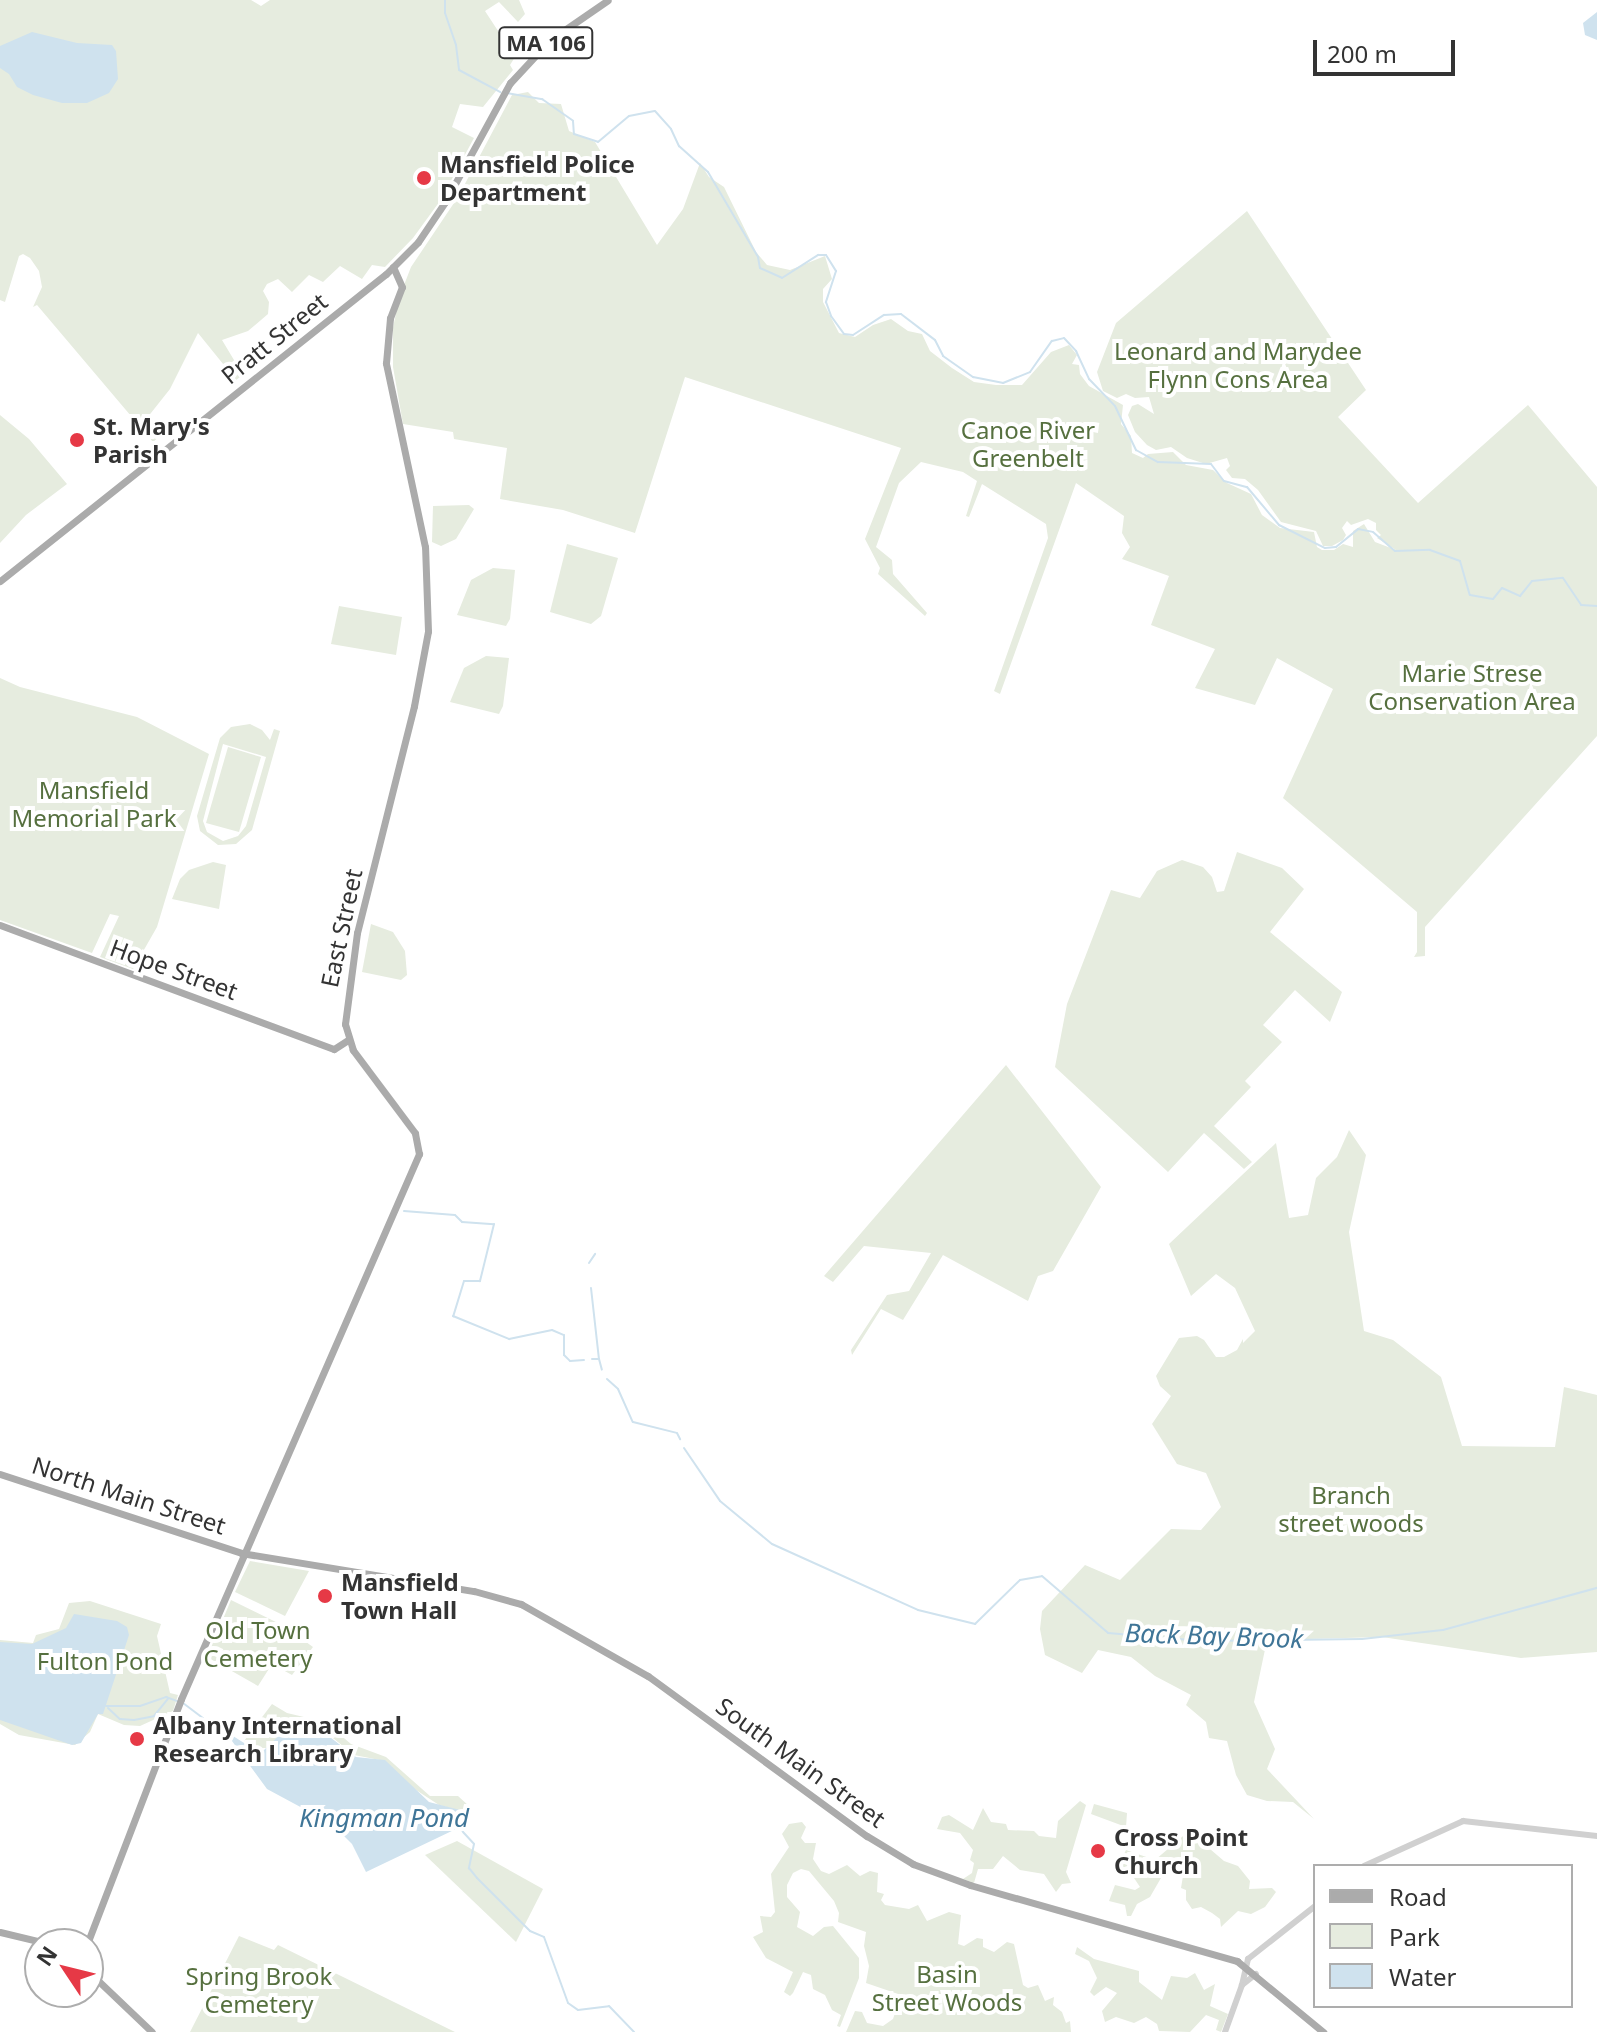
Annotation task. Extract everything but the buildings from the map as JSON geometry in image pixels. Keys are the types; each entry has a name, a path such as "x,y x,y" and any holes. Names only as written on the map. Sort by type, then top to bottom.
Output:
{"main road":[{"name":"Pratt Street","path":"0,581 393,267 418,242 450,193 503,93 550,40 608,0"},
{"name":"East Street","path":"348,1040 346,1007 354,948 414,706 429,622 425,547 386,363 390,318 402,287 393,267"},
{"name":"Hope Street","path":"0,925 334,1049 348,1040"},
{"path":"93,1928 180,1702 419,1154 412,1127 348,1040"},
{"name":"North Main Street","path":"0,1474 246,1553"},
{"name":"South Main Street","path":"246,1553 474,1591 521,1604 650,1677 860,1832 917,1865 970,1885 1194,1946 1244,1965 1323,2032"},
{"path":"0,1932 24,1938"},
{"path":"104,1986 152,2032"}],"street":[{"path":"1368,1864 1463,1821 1597,1836"},
{"path":"1225,2032 1242,1985 1244,1965 1313,1908"},
{"path":"1242,1985 1256,1974"}],"green space":[{"path":"0,0 251,0 261,6 270,0 519,0 525,14 518,22 499,2 485,11 515,57 510,65 513,70 483,107 460,104 452,127 474,138 440,201 413,238 385,267 372,265 362,279 340,266 323,282 309,275 292,292 278,279 267,284 263,291 269,302 268,314 248,331 222,340 243,375 236,380 198,333 170,389 147,418 160,436 153,442 37,305 33,307 42,287 39,271 30,258 23,254 19,256 5,302 0,300"},
{"path":"528,92 539,103 561,104 569,131 595,142 657,245 683,209 700,163 709,177 724,187 756,252 767,265 790,270 825,256 832,279 823,289 823,302 839,333 855,337 873,325 891,319 908,331 922,334 930,351 974,382 996,385 1022,385 1051,352 1069,345 1077,355 1072,364 1079,365 1080,374 1089,386 1123,405 1121,424 1131,436 1132,453 1143,458 1148,454 1173,452 1186,465 1213,470 1227,483 1251,494 1262,515 1280,528 1314,532 1317,547 1322,550 1334,550 1343,544 1353,547 1353,531 1364,524 1375,542 1396,550 1377,538 1381,535 1376,530 1376,523 1368,519 1351,525 1347,521 1342,528 1346,535 1343,540 1332,546 1323,546 1316,531 1281,522 1258,490 1245,479 1232,478 1226,470 1230,466 1227,458 1206,464 1187,458 1171,447 1156,450 1147,445 1135,432 1128,415 1132,406 1138,404 1154,414 1149,397 1135,398 1126,394 1117,398 1103,391 1097,372 1116,323 1247,211 1366,390 1338,417 1418,503 1528,405 1597,487 1597,736 1425,927 1425,956 1414,957 1417,952 1417,912 1283,798 1333,689 1277,658 1255,705 1195,688 1215,649 1151,625 1169,576 1122,559 1130,547 1122,533 1124,516 1076,483 1000,694 994,691 1048,538 1046,524 982,484 969,517 966,516 977,481 963,472 921,462 899,483 876,547 892,560 893,574 927,613 925,616 878,574 880,568 865,539 901,448 685,377 635,533 563,510 500,499 507,448 454,439 453,432 403,424 393,367 393,328 399,298 411,267 458,197 512,95"},
{"path":"0,415 29,439 67,484 26,515 0,543"},
{"path":"469,505 474,509 456,539 441,546 432,542 433,506"},
{"path":"567,544 618,558 601,616 591,624 550,612"},
{"path":"493,568 515,570 510,619 506,626 457,615 471,580"},
{"path":"339,606 402,617 396,655 331,644"},
{"path":"486,656 509,658 503,706 499,714 450,702 464,668"},
{"name":"Mansfield Memorial Park","path":"0,678 20,687 137,717 209,754 157,927 133,969 100,957 119,916 110,914 92,953 0,920"},
{"path":"250,724 262,730 270,740 274,729 280,731 252,830 236,844 218,845 200,831 197,816 220,738 231,727","holes":["223,744 266,757 246,826 238,836 223,841 207,832 203,821"]},
{"path":"228,747 261,757 239,832 206,823"},
{"path":"1237,852 1282,868 1304,889 1270,932 1342,992 1330,1022 1295,990 1263,1025 1282,1042 1245,1081 1251,1087 1214,1126 1252,1162 1244,1169 1204,1133 1168,1172 1055,1067 1067,1004 1111,890 1140,898 1157,871 1182,860 1203,867 1212,877 1217,892 1224,891"},
{"path":"213,862 226,865 219,909 172,899 180,879 189,870"},
{"path":"371,924 393,932 405,951 407,975 401,980 362,972"},
{"path":"1006,1065 1101,1187 1053,1271 1038,1276 1028,1301 943,1255 903,1320 881,1309 852,1355 851,1350 887,1295 909,1291 931,1253 864,1246 833,1282 824,1276"},
{"name":"Branch street woods","path":"1349,1130 1366,1155 1349,1232 1364,1331 1393,1340 1441,1377 1462,1446 1555,1447 1564,1387 1597,1395 1597,1652 1521,1658 1382,1637 1267,1640 1254,1702 1275,1749 1267,1769 1314,1819 1293,1802 1267,1801 1247,1795 1236,1775 1227,1741 1209,1738 1206,1722 1186,1705 1191,1695 1155,1676 1131,1657 1098,1650 1082,1673 1045,1655 1040,1629 1042,1611 1085,1565 1120,1580 1171,1529 1201,1530 1221,1507 1206,1473 1177,1464 1152,1424 1171,1396 1160,1386 1156,1376 1179,1338 1197,1336 1204,1340 1216,1357 1224,1357 1237,1350 1243,1339 1243,1343 1255,1331 1235,1288 1216,1274 1191,1296 1169,1244 1276,1143 1289,1218 1308,1215 1316,1178 1337,1157"},
{"path":"250,1561 309,1571 285,1616 235,1592"},
{"name":"Old Town Cemetery","path":"231,1600 284,1626 313,1647 292,1675 272,1664 258,1686 207,1657"},
{"name":"Fulton Pond","path":"90,1601 161,1624 157,1636 170,1693 178,1695 173,1711 140,1726 124,1725 98,1714 90,1732 75,1745 19,1735 0,1724 0,1640 33,1643 36,1635 59,1629 69,1603"},
{"name":"Kingman Pond","path":"272,1704 287,1713 325,1722 351,1744 386,1757 430,1796 458,1796 469,1806 465,1812 439,1805 413,1788 385,1761 354,1755 328,1734 301,1720 293,1722 269,1748 253,1748 244,1741"},
{"path":"1080,1801 1086,1805 1066,1872 1071,1883 1062,1884 1056,1892 1044,1874 1020,1870 1003,1856 993,1869 978,1869 974,1883 963,1879 972,1873 974,1863 970,1860 973,1850 960,1833 937,1829 942,1817 949,1815 973,1830 983,1808 991,1822 1006,1824 1008,1830 1034,1831 1039,1836 1056,1838 1058,1821"},
{"path":"1094,1804 1127,1813 1126,1827 1091,1814"},
{"name":"Basin Street Woods","path":"802,1822 806,1827 801,1838 805,1843 816,1843 813,1859 821,1871 829,1874 847,1865 860,1876 870,1871 878,1873 877,1892 884,1894 881,1900 885,1905 909,1909 918,1905 927,1921 949,1912 961,1915 958,1944 964,1946 977,1938 983,1939 983,1947 994,1952 1007,1942 1014,1944 1023,1985 1028,1988 1038,1985 1045,2001 1054,1997 1053,2005 1062,2012 1066,2023 1070,2021 1071,2032 846,2032 855,2011 862,2012 867,2023 883,2026 893,2019 901,1995 866,1983 869,1966 864,1946 866,1932 838,1922 839,1913 834,1901 809,1871 801,1869 793,1873 787,1885 787,1897 800,1912 797,1927 813,1936 824,1927 833,1926 859,1958 859,1978 840,2027 837,2026 841,2015 832,2010 825,1995 813,1989 811,1975 803,1972 793,1993 790,1996 784,1992 793,1972 766,1958 753,1937 763,1932 760,1916 771,1917 775,1912 771,1874 789,1847 782,1834 789,1824"},
{"path":"1189,1831 1224,1861 1238,1866 1250,1881 1249,1889 1272,1888 1276,1892 1265,1907 1251,1914 1238,1911 1221,1927 1220,1919 1212,1913 1201,1907 1192,1909 1186,1900 1186,1890 1181,1888 1184,1870 1172,1869 1165,1871 1150,1897 1137,1904 1131,1916 1127,1916 1125,1905 1109,1901 1115,1885 1135,1890 1140,1887 1132,1875 1119,1874 1119,1864 1126,1850 1155,1860"},
{"name":"Kingman Pond","path":"457,1841 543,1889 516,1942 425,1855"},
{"name":"Spring Brook Cemetery","path":"239,1936 274,1950 278,1945 455,2032 190,2032"},
{"path":"1077,1947 1094,1959 1139,1971 1139,1982 1162,2000 1171,1976 1187,1978 1195,1973 1204,1990 1215,1984 1210,2006 1228,2014 1221,2032 1216,2030 1219,2020 1206,2015 1190,2032 1159,2031 1157,2024 1146,2017 1134,2023 1116,2017 1105,2022 1102,2011 1117,1993 1106,1987 1094,1996 1090,1992 1097,1978 1089,1961 1075,1954"}],"water":[{"path":"1597,12 1597,40 1585,35 1583,23"},
{"path":"32,32 77,43 112,45 116,51 118,79 109,93 87,103 62,103 17,87 9,74 0,68 0,46"},
{"name":"Fulton Pond","path":"74,1614 117,1621 127,1627 129,1635 103,1714 98,1714 81,1743 72,1745 0,1720 0,1642 32,1644 66,1628"},
{"name":"Kingman Pond","path":"300,1721 322,1731 356,1757 385,1760 429,1802 464,1811 470,1822 468,1828 463,1832 456,1829 366,1872 352,1844 332,1824 267,1789 232,1741 233,1736 252,1748 264,1750 292,1723"}],"waterway":[{"path":"445,0 445,13 456,45 459,70 500,92"},
{"path":"507,93 542,99 573,121 574,134 598,142 629,116 655,111 671,129 679,146 708,172 758,257 760,268 782,278 818,255 826,255 836,271 826,302 831,316 844,334 853,335 884,315 901,314 935,340 943,356 973,377 1003,383 1030,372 1052,341 1064,338 1076,351 1089,379 1115,406 1136,450 1158,462 1211,464 1224,481 1247,487 1279,525 1325,548 1336,547 1358,529 1373,532 1395,551 1430,550 1460,561 1470,595 1493,599 1502,588 1520,596 1532,581 1563,578 1581,605 1597,606"},
{"name":"Back Bay Brook","path":"404,1211 455,1215 462,1222 494,1224 480,1281 464,1281 453,1316 509,1339 552,1330 564,1335 564,1355 570,1361 584,1360"},
{"path":"589,1263 595,1254"},
{"path":"591,1288 599,1359"},
{"name":"Back Bay Brook","path":"592,1359 599,1359 602,1370"},
{"name":"Back Bay Brook","path":"607,1379 618,1389 633,1422 677,1433 680,1439"},
{"name":"Back Bay Brook","path":"684,1448 720,1501 772,1544 918,1610 975,1624 1020,1580 1042,1576 1108,1633 1203,1641 1362,1639 1443,1630 1597,1588"},
{"path":"106,1706 140,1706 166,1697 177,1701"},
{"path":"108,1708 120,1719 134,1720 154,1716 168,1699"},
{"path":"183,1703 232,1740"},
{"path":"463,1832 474,1844 469,1868 530,1931 544,1937 568,2003 578,2010 609,2006 634,2032"}],"place":[{"name":"Mansfield Police Department","path":"424,178"},
{"name":"St. Mary's Parish","path":"77,440"},
{"name":"Mansfield Town Hall","path":"325,1596"},
{"name":"Albany International Research Library","path":"137,1739"},
{"name":"Cross Point Church","path":"1098,1851"}],"park label":[{"name":"Leonard and Marydee Flynn Cons Area","path":"1238,365"},
{"name":"Canoe River Greenbelt","path":"1028,444"},
{"name":"Marie Strese Conservation Area","path":"1472,687"}]}
